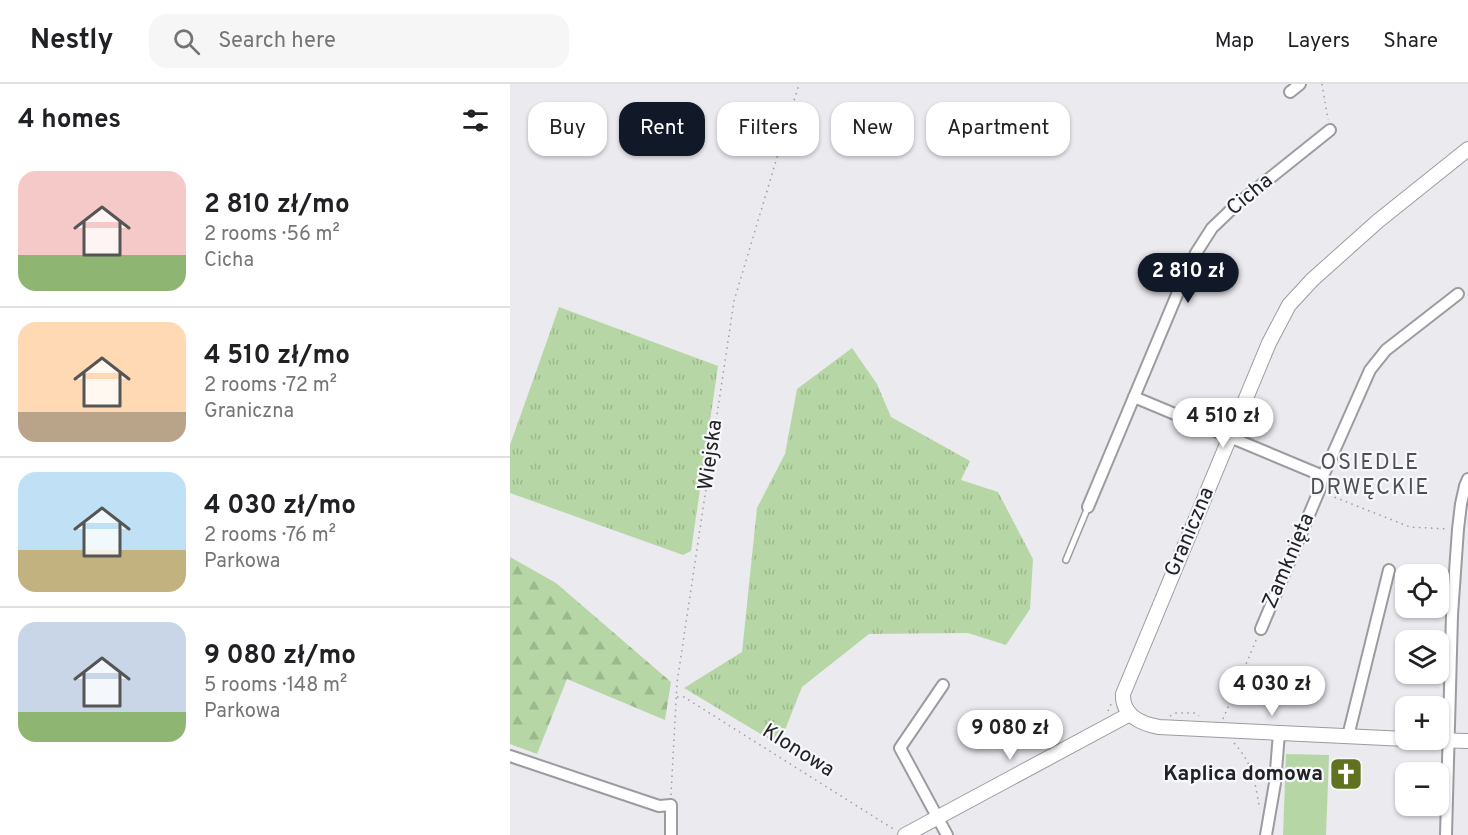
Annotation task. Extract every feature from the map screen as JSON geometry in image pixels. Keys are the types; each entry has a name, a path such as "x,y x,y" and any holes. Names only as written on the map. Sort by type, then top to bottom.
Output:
{"street":[{"path":"1290,92 1300,84"},
{"name":"Cicha","path":"1088,507 1181,285 1212,228 1235,206 1330,130"},
{"name":"Graniczna","path":"1130,714 1124,704 1124,688 1269,343 1289,305 1300,292 1378,221 1468,149"},
{"name":"Zamknięta","path":"1261,629 1323,476 1370,369 1386,350 1458,294"},
{"path":"1134,397 1323,476"},
{"path":"1468,479 1463,495 1463,530 1452,615 1449,740 1468,741"},
{"path":"1348,736 1389,570"},
{"path":"943,685 900,748 947,835"},
{"path":"902,833 938,818 1130,714 1143,723 1159,727 1395,738"},
{"path":"1266,835 1275,783 1279,733"},
{"path":"1446,835 1449,750"},
{"path":"510,756 659,806 671,805 671,835"}],"lane":[{"path":"1066,560 1088,507"}],"path":[{"name":"Wiejska","path":"671,805 676,697 734,301 799,84"},
{"path":"1322,84 1330,130"},
{"path":"1318,491 1410,527 1463,530"},
{"path":"1217,730 1261,629"},
{"name":"Klonowa","path":"676,697 684,697 902,833"},
{"path":"1231,740 1249,762 1261,814"}],"green space":[{"path":"559,307 718,366 691,551 683,555 510,493 510,445"},
{"path":"852,348 877,384 891,417 970,461 961,480 998,492 1033,559 1030,609 1006,645 968,633 869,634 802,687 779,745 684,688 742,652 757,508 785,454 797,389"},
{"path":"510,557 556,583 671,682 665,720 567,679 537,754 510,744"},
{"path":"1286,754 1329,755 1326,835 1283,835"}],"place":[{"name":"Kaplica domowa","path":"1346,774"}],"district":[{"name":"OSIEDLE DRWĘCKIE","path":"1370,476"}]}
